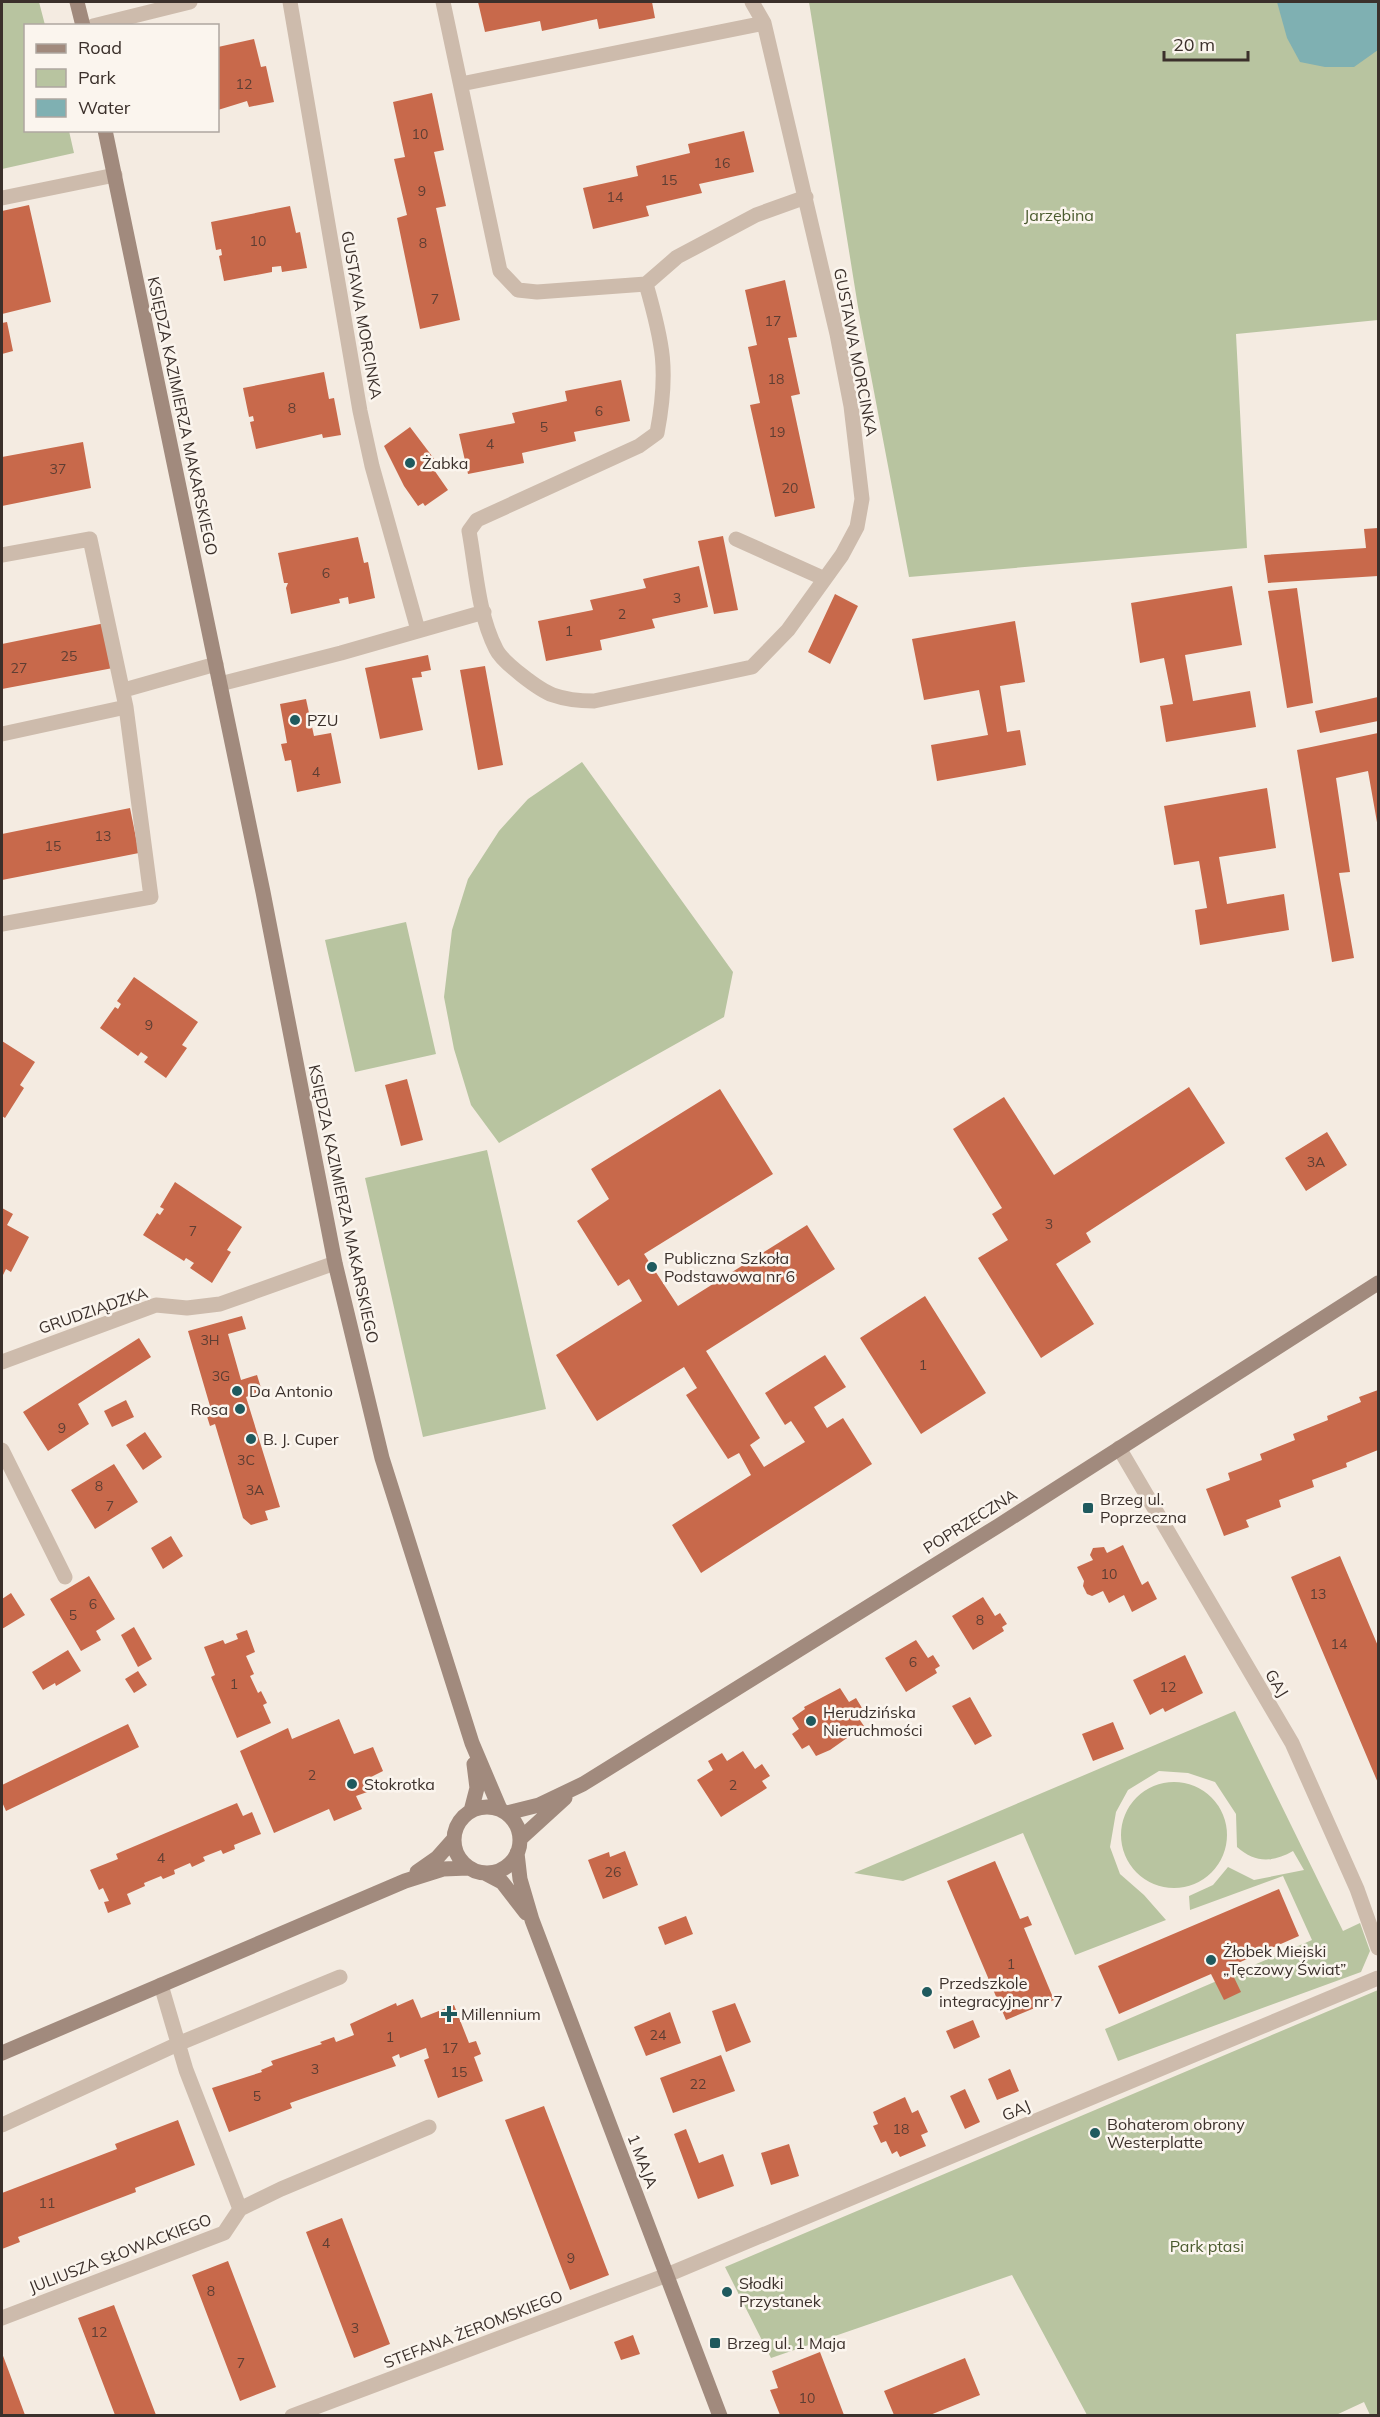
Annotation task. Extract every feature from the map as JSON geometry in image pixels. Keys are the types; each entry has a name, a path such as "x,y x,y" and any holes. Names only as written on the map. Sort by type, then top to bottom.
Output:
{"street":[{"path":"77,2 82,24"},
{"path":"101,24 190,2"},
{"name":"GUSTAWA MORCINKA","path":"290,2 360,411 372,466 418,630"},
{"path":"443,2 500,271 518,290 537,292 646,284 677,256 756,215 806,197"},
{"name":"GUSTAWA MORCINKA","path":"646,284 662,340 665,392 657,433 639,446 477,520 469,531 484,612 496,651 516,670 550,694 570,700 594,701 752,667 788,630 825,579 857,527 862,499 851,406 806,197 764,23 752,2"},
{"path":"460,84 764,23"},
{"name":"KSIĘDZA KAZIMIERZA MAKARSKIEGO","path":"105,132 216,664 335,1263 382,1458 472,1743 503,1811"},
{"path":"2,198 115,175"},
{"path":"2,555 90,538 124,690 151,897 2,924"},
{"path":"736,539 825,579"},
{"path":"220,684 341,653 484,612"},
{"path":"124,690 216,664"},
{"path":"2,734 126,707"},
{"name":"GRUDZIĄDZKA","path":"2,1362 156,1305 187,1308 220,1304 335,1263"},
{"name":"POPRZECZNA","path":"503,1811 539,1804 578,1787 1378,1283"},
{"name":"GAJ","path":"1119,1448 1292,1743 1357,1889 1378,1948"},
{"path":"2,1450 65,1577"},
{"name":"KSIĘDZA KAZIMIERZA MAKARSKIEGO","path":"471,1811 477,1788 472,1743"},
{"name":"POPRZECZNA","path":"519,1846 578,1787"},
{"path":"2,2053 405,1881 443,1869 468,1868 485,1874 503,1869 519,1846 516,1824 503,1811 485,1807 471,1811 457,1826 453,1840 437,1858 405,1881"},
{"path":"453,1840 456,1854 468,1868"},
{"name":"1 MAJA","path":"519,1846 520,1879 532,1920 720,2415"},
{"name":"1 MAJA","path":"485,1874 502,1882 532,1920"},
{"path":"2,2125 180,2043 340,1977"},
{"name":"GAJ","path":"667,2275 1378,1978"},
{"path":"161,1985 180,2043 186,2070 240,2209"},
{"name":"JULIUSZA SŁOWACKIEGO","path":"2,2318 224,2233 240,2209 281,2189 429,2127"},
{"name":"STEFANA ŻEROMSKIEGO","path":"292,2415 667,2275"}],"green space":[{"path":"2,2 39,2 45,24 24,24 24,132 69,132 74,153 2,169"},
{"name":"Jarzębina","path":"809,2 1378,2 1378,320 1236,334 1247,548 909,577 858,307"},
{"path":"582,762 733,972 724,1017 499,1143 471,1105 454,1049 444,997 452,930 468,879 499,831 528,799"},
{"path":"406,922 436,1054 355,1072 325,940"},
{"path":"487,1150 546,1409 423,1437 365,1178"},
{"path":"1235,1711 1343,1931 1360,1923 1370,1951 1361,1972 1118,2061 1105,2029 1312,1940 1283,1876 1190,1910 1189,1896 1213,1885 1228,1867 1254,1880 1304,1870 1293,1851 1278,1858 1264,1860 1250,1856 1237,1847 1236,1814 1215,1782 1188,1773 1159,1771 1128,1790 1116,1812 1110,1847 1120,1874 1144,1895 1166,1920 1075,1955 1023,1833 903,1881 854,1873"},
{"path":"1174,1782 1194,1786 1211,1798 1223,1815 1227,1835 1223,1855 1211,1872 1194,1884 1174,1888 1154,1884 1137,1872 1125,1855 1121,1835 1125,1815 1137,1798 1154,1786"},
{"name":"Park ptasi","path":"1378,1990 1378,2415 1370,2415 1364,2402 1336,2415 1087,2415 1012,2275 771,2358 725,2267"}],"water":[{"path":"1277,2 1378,2 1378,50 1354,67 1325,67 1300,62 1287,38"}],"building":[{"path":"478,2 652,2 655,18 599,29 597,19 542,31 540,21 485,32"},
{"path":"254,39 261,67 266,66 274,102 249,107 247,101 219,110 219,47"},
{"path":"432,93 444,150 434,152 446,206 436,208 460,320 420,329 397,218 407,215 394,159 405,157 393,102"},
{"path":"744,131 754,172 699,184 702,193 646,206 649,216 593,229 583,188 638,176 636,166 690,153 688,144"},
{"path":"29,205 51,302 2,314 2,211"},
{"path":"290,206 296,233 300,232 307,268 282,272 281,266 272,267 272,272 224,281 219,256 222,255 221,249 216,250 211,222"},
{"path":"785,280 797,337 788,338 800,394 791,396 815,508 775,517 750,405 760,403 748,347 757,345 745,290"},
{"path":"7,322 13,351 2,354 2,323"},
{"path":"324,372 329,399 334,398 341,435 323,438 322,434 256,449 250,422 254,421 253,416 249,417 243,388"},
{"path":"621,380 630,421 574,432 576,441 522,453 524,463 468,474 459,434 515,423 512,413 567,401 565,391"},
{"path":"410,427 438,464 432,467 448,490 425,506 423,503 418,506 404,486 384,446"},
{"path":"83,442 91,488 2,506 2,457"},
{"path":"1378,528 1378,576 1268,583 1264,555 1366,548 1364,529"},
{"path":"723,536 738,610 714,614 698,541"},
{"path":"358,537 364,563 368,562 375,598 349,604 348,597 339,599 340,603 291,614 286,588 288,583 284,583 278,553"},
{"path":"699,566 708,607 652,619 655,628 600,640 602,650 546,661 538,621 593,610 590,600 646,588 643,579"},
{"path":"1232,586 1242,645 1185,655 1193,701 1250,691 1256,727 1166,742 1160,706 1173,704 1164,658 1140,663 1131,603"},
{"path":"1297,588 1313,703 1287,708 1268,591"},
{"path":"835,594 858,606 830,664 808,652"},
{"path":"1015,621 1025,682 1000,686 1007,732 1020,730 1026,765 937,781 931,745 988,735 979,690 924,700 912,639"},
{"path":"105,623 113,668 2,689 2,644"},
{"path":"428,655 431,670 421,672 422,677 412,678 423,730 380,739 365,668"},
{"path":"485,666 503,765 478,770 460,670"},
{"path":"1378,697 1378,721 1320,733 1315,711"},
{"path":"306,699 314,736 331,733 341,783 297,792 291,760 285,761 281,744 287,743 280,704"},
{"path":"1378,733 1378,828 1368,771 1336,778 1350,872 1339,873 1354,958 1332,962 1297,750"},
{"path":"1267,788 1276,848 1219,857 1227,904 1284,894 1289,930 1200,945 1195,910 1207,908 1199,861 1174,865 1164,806"},
{"path":"130,808 139,853 2,880 2,834"},
{"path":"134,977 198,1022 182,1045 187,1048 166,1078 144,1062 148,1057 141,1052 138,1056 100,1028 115,1007 118,1009 121,1004 117,1001"},
{"path":"2,1041 35,1062 20,1085 24,1088 5,1118 2,1116"},
{"path":"407,1079 423,1140 401,1146 385,1085"},
{"path":"1189,1087 1225,1143 1086,1233 1091,1242 1056,1264 1094,1324 1041,1358 978,1258 1008,1240 992,1214 1002,1208 953,1129 1004,1097 1054,1175"},
{"path":"720,1089 773,1174 644,1254 678,1306 807,1225 835,1269 706,1351 760,1438 750,1445 764,1467 805,1442 791,1421 785,1425 765,1393 825,1355 846,1387 814,1407 827,1428 843,1418 872,1464 701,1573 672,1525 751,1475 739,1453 728,1459 686,1395 697,1388 684,1367 597,1421 556,1355 642,1301 629,1279 618,1286 577,1221 609,1199 591,1169"},
{"path":"1327,1132 1347,1165 1306,1191 1285,1158"},
{"path":"175,1182 242,1227 227,1250 231,1252 212,1283 190,1268 194,1263 186,1258 184,1261 143,1235 157,1213 160,1215 164,1209 160,1207"},
{"path":"2,1208 13,1214 7,1225 29,1237 11,1272 6,1269 2,1277"},
{"path":"925,1296 986,1393 921,1434 860,1338"},
{"path":"242,1316 246,1329 228,1334 241,1380 257,1375 262,1391 246,1397 280,1507 265,1511 268,1520 251,1525 243,1518 215,1424 210,1426 204,1407 210,1406 188,1331"},
{"path":"139,1338 151,1357 78,1404 89,1424 48,1451 23,1412"},
{"path":"1378,1390 1378,1450 1346,1463 1347,1467 1312,1480 1314,1487 1279,1500 1281,1507 1246,1520 1249,1527 1224,1536 1206,1489 1230,1480 1228,1473 1262,1460 1260,1454 1295,1440 1293,1434 1328,1420 1327,1416 1361,1402 1359,1397"},
{"path":"126,1400 134,1417 112,1427 104,1411"},
{"path":"145,1432 162,1457 143,1470 126,1445"},
{"path":"114,1464 138,1502 95,1529 71,1490"},
{"path":"171,1536 183,1556 163,1569 151,1548"},
{"path":"1123,1545 1142,1585 1148,1581 1157,1599 1132,1612 1124,1595 1109,1603 1103,1591 1092,1596 1087,1594 1077,1567 1093,1560 1090,1555 1093,1548 1104,1547 1107,1553"},
{"path":"1340,1556 1378,1646 1378,1783 1291,1577"},
{"path":"89,1576 115,1619 96,1631 101,1640 81,1651 50,1599"},
{"path":"11,1593 25,1615 2,1629 2,1599"},
{"path":"983,1597 995,1616 1000,1613 1007,1624 1002,1627 1004,1631 973,1650 952,1616"},
{"path":"134,1627 152,1659 138,1667 121,1635"},
{"path":"247,1630 255,1652 246,1656 254,1674 250,1676 258,1693 261,1691 267,1703 263,1705 271,1723 237,1738 211,1677 215,1675 204,1647 223,1640 225,1644 238,1639 236,1634"},
{"path":"916,1640 928,1658 933,1655 940,1666 935,1669 937,1673 906,1692 885,1658"},
{"path":"68,1650 81,1671 56,1686 55,1683 43,1690 32,1672"},
{"path":"1185,1655 1203,1693 1165,1712 1163,1708 1150,1715 1133,1680"},
{"path":"138,1671 147,1685 134,1693 125,1679"},
{"path":"840,1688 849,1702 856,1698 862,1708 855,1713 864,1726 830,1750 816,1756 809,1745 802,1749 792,1734 799,1729 792,1718 805,1709 804,1707"},
{"path":"970,1697 992,1736 975,1745 952,1706"},
{"path":"339,1719 354,1754 373,1747 383,1771 365,1780 370,1791 356,1796 362,1809 334,1821 329,1809 274,1833 240,1751 288,1728 292,1739"},
{"path":"1113,1722 1124,1749 1093,1761 1082,1734"},
{"path":"128,1724 139,1747 6,1811 2,1802 2,1785"},
{"path":"743,1751 755,1769 762,1764 770,1776 762,1781 767,1788 721,1817 697,1780 713,1770 708,1761 722,1753 727,1761"},
{"path":"237,1803 243,1816 252,1812 261,1834 234,1845 235,1849 223,1854 221,1850 203,1857 205,1861 192,1867 190,1863 174,1870 175,1874 163,1879 161,1876 144,1883 145,1886 127,1894 131,1904 108,1913 104,1902 109,1901 103,1888 99,1890 90,1870 118,1859 116,1854"},
{"path":"625,1851 638,1885 603,1899 588,1860 609,1852 610,1857"},
{"path":"995,1861 1020,1919 1028,1916 1032,1925 1024,1928 1054,2000 1006,2020 947,1881"},
{"path":"1279,1889 1299,1936 1229,1967 1241,1992 1224,2000 1211,1974 1119,2014 1098,1966"},
{"path":"686,1916 693,1934 665,1945 658,1927"},
{"path":"413,1999 421,2018 454,2005 469,2043 476,2041 481,2054 474,2057 483,2081 438,2098 424,2060 429,2058 426,2048 400,2058 399,2054 392,2057 396,2066 290,2103 292,2108 229,2132 212,2088 262,2072 261,2070 273,2065 271,2061 322,2044 320,2042 334,2037 336,2042 354,2035 350,2024 396,2003 397,2006"},
{"path":"735,2003 751,2042 726,2052 712,2011"},
{"path":"670,2012 681,2043 646,2056 634,2027"},
{"path":"973,2020 980,2037 954,2049 946,2031"},
{"path":"721,2055 735,2091 673,2113 660,2078"},
{"path":"1010,2069 1019,2091 997,2100 988,2079"},
{"path":"965,2089 980,2122 965,2129 950,2096"},
{"path":"905,2097 912,2113 918,2110 928,2132 921,2135 926,2146 900,2157 897,2151 892,2154 886,2141 881,2143 873,2126 878,2124 873,2112"},
{"path":"544,2106 609,2275 570,2290 505,2120"},
{"path":"178,2120 195,2165 135,2188 136,2192 18,2237 20,2242 2,2249 2,2193 117,2149 115,2144"},
{"path":"686,2129 699,2163 723,2154 734,2186 698,2199 674,2134"},
{"path":"789,2144 799,2176 771,2185 761,2153"},
{"path":"342,2218 390,2344 354,2358 306,2232"},
{"path":"228,2261 276,2387 240,2401 192,2275"},
{"path":"114,2305 156,2415 115,2415 78,2318"},
{"path":"633,2335 640,2354 621,2360 614,2342"},
{"path":"820,2352 844,2415 780,2415 770,2390 778,2388 772,2371"},
{"path":"2,2353 25,2415 2,2415"},
{"path":"965,2358 980,2395 930,2415 894,2415 884,2391"}],"place":[{"name":"Żabka","path":"410,463"},
{"name":"PZU","path":"295,720"},
{"name":"Publiczna Szkoła Podstawowa nr 6","path":"652,1267"},
{"name":"Da Antonio","path":"237,1391"},
{"name":"Rosa","path":"240,1409"},
{"name":"B. J. Cuper","path":"251,1439"},
{"name":"Brzeg ul. Poprzeczna","path":"1088,1508"},
{"name":"Herudzińska Nieruchmości","path":"811,1721"},
{"name":"Stokrotka","path":"352,1784"},
{"name":"Żłobek Miejski „Tęczowy Świat”","path":"1211,1960"},
{"name":"Przedszkole integracyjne nr 7","path":"927,1992"},
{"name":"Millennium","path":"449,2014"},
{"name":"Bohaterom obrony Westerplatte","path":"1095,2133"},
{"name":"Słodki Przystanek","path":"727,2292"},
{"name":"Brzeg ul. 1 Maja","path":"715,2343"}]}
